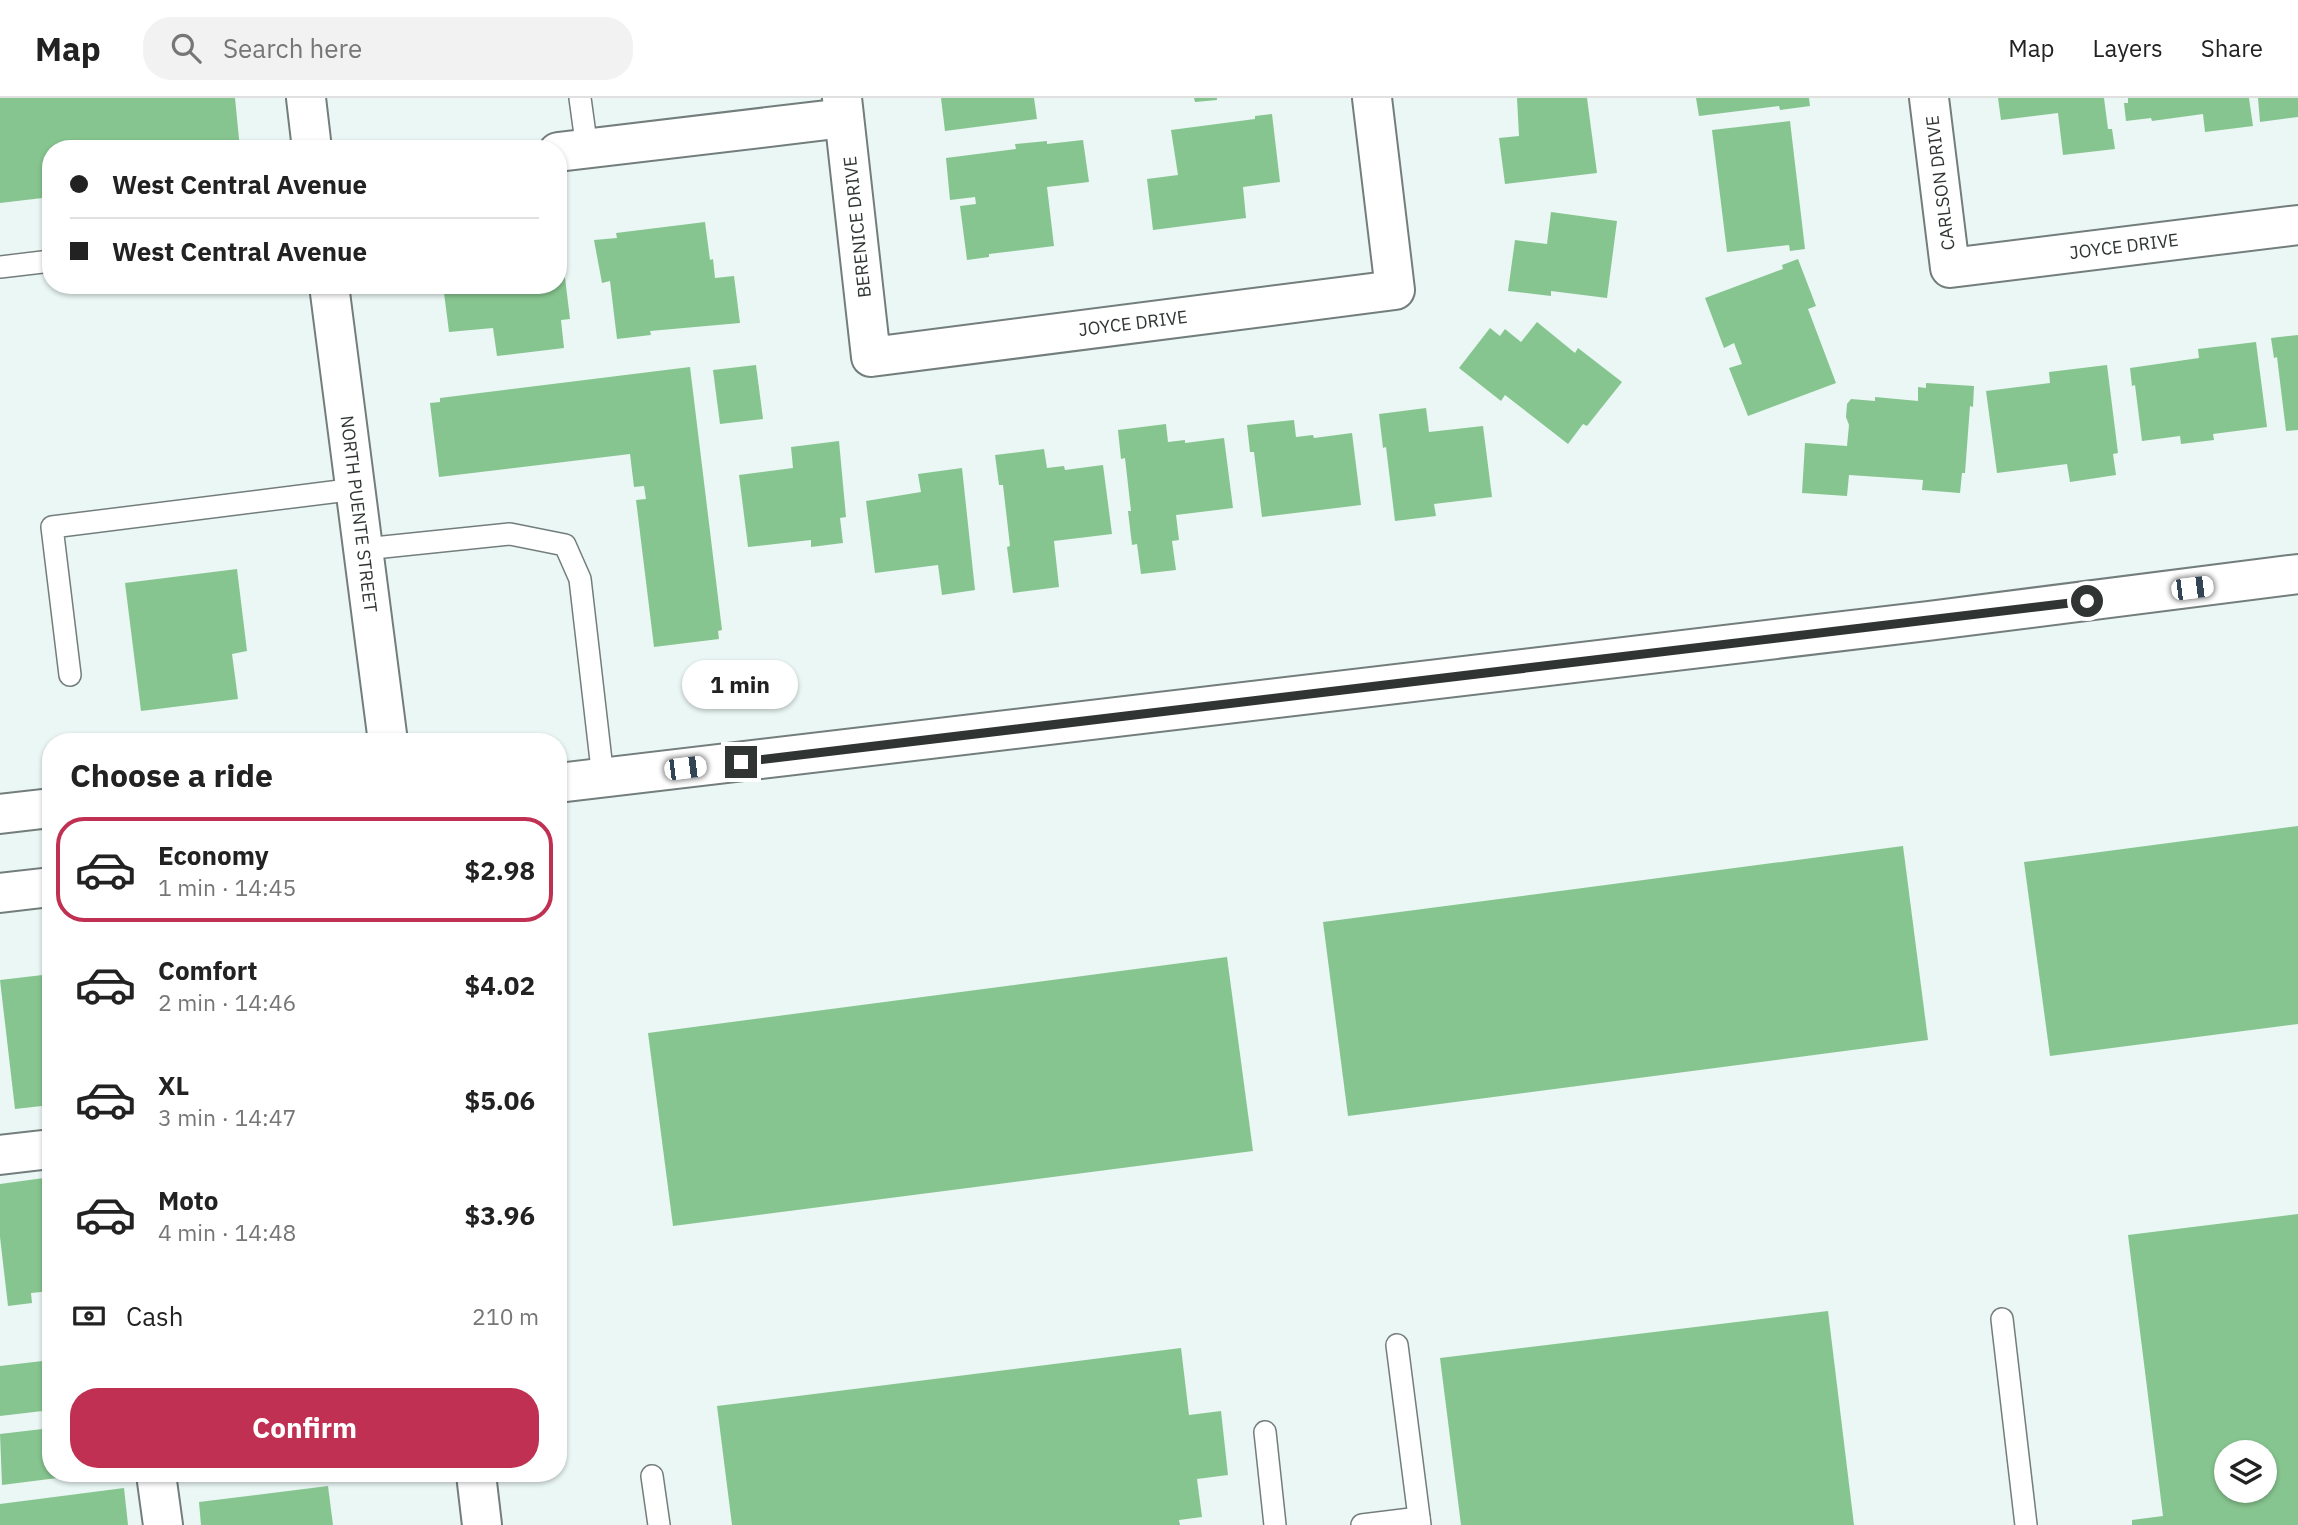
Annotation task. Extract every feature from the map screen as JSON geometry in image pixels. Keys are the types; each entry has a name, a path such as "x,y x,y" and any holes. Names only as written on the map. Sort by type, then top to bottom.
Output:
{"street":[{"path":"306,98 311,140"},
{"name":"JOYCE DRIVE","path":"871,357 1395,290 1372,98"},
{"name":"CARLSON DRIVE","path":"1929,98 1950,268"},
{"path":"573,150 843,108"},
{"name":"BERENICE DRIVE","path":"843,108 871,357"},
{"name":"JOYCE DRIVE","path":"1950,268 2298,225"},
{"name":"NORTH PUENTE STREET","path":"330,294 387,733"},
{"path":"567,782 1914,623 2298,574"},
{"path":"0,814 42,809"},
{"path":"0,894 42,888"},
{"path":"0,1155 42,1150"},
{"path":"157,1482 163,1525"},
{"path":"477,1482 482,1525"}],"lane":[{"path":"573,150 580,98"},
{"path":"0,267 42,262"},
{"path":"70,675 52,527 356,489"},
{"path":"364,549 510,534 565,545 580,579 603,778"},
{"path":"2002,1319 2026,1525"},
{"path":"1362,1525 1420,1522 1397,1345"},
{"path":"1265,1432 1275,1525"},
{"path":"652,1476 659,1525"}],"building":[{"path":"0,98 235,98 239,140 42,140 42,198 0,203"},
{"path":"941,98 1034,98 1037,119 945,131"},
{"path":"1194,98 1217,98 1217,100 1195,102"},
{"path":"1517,98 1587,98 1597,173 1505,184 1499,138 1519,136"},
{"path":"1696,98 1809,98 1810,106 1780,110 1779,106 1699,116"},
{"path":"1998,98 2104,98 2108,129 2112,129 2115,149 2063,155 2058,113 2001,120"},
{"path":"2128,98 2249,98 2253,126 2205,132 2203,114 2152,121 2151,118 2126,121 2124,103 2128,103"},
{"path":"2258,98 2298,98 2298,117 2260,122"},
{"path":"1272,114 1280,182 1243,187 1246,218 1153,230 1147,179 1178,175 1171,130 1255,119 1255,116"},
{"path":"1790,121 1805,249 1790,251 1789,245 1727,252 1712,130"},
{"path":"1083,140 1089,182 1047,187 1054,246 989,254 989,257 967,260 960,206 976,204 975,197 950,200 946,158 1016,149 1015,144"},
{"path":"1551,212 1617,221 1607,298 1551,291 1551,296 1508,291 1515,240 1547,244"},
{"path":"705,222 715,278 734,276 740,323 650,331 651,335 617,339 610,281 602,283 594,240 617,238 616,233"},
{"path":"1798,259 1816,306 1808,309 1836,383 1748,416 1729,368 1742,364 1734,343 1724,348 1705,298 1783,269 1782,265"},
{"path":"444,294 567,294 570,319 561,320 564,348 497,356 493,328 449,332"},
{"path":"1537,322 1575,353 1578,348 1622,382 1587,426 1583,424 1568,444 1505,395 1501,401 1459,368 1490,328 1500,336 1505,329 1521,342"},
{"path":"2298,335 2298,430 2286,431 2277,357 2274,358 2271,338"},
{"path":"2256,342 2267,427 2213,434 2214,440 2181,444 2180,436 2142,441 2135,385 2132,386 2130,368 2199,358 2198,349"},
{"path":"756,365 763,419 720,424 713,370"},
{"path":"2107,365 2118,453 2113,454 2116,475 2070,482 2067,464 1997,473 1986,391 2050,383 2049,372"},
{"path":"690,367 722,630 718,631 719,639 654,647 636,500 646,499 644,486 634,487 630,454 439,477 430,403 440,402 440,398"},
{"path":"1926,383 1974,386 1965,473 1962,473 1960,493 1922,490 1923,480 1849,475 1847,496 1802,493 1805,443 1847,446 1847,404 1851,399 1875,401 1875,397 1918,401 1918,387 1926,388"},
{"path":"1426,408 1429,432 1483,426 1492,497 1434,504 1436,516 1395,521 1379,414"},
{"path":"1294,420 1296,437 1313,435 1314,438 1352,433 1361,505 1262,517 1254,452 1250,452 1247,425"},
{"path":"1166,424 1168,442 1185,440 1185,443 1224,438 1233,508 1176,515 1179,540 1172,541 1176,570 1141,574 1137,544 1132,545 1125,458 1121,459 1118,430"},
{"path":"839,441 846,517 840,518 843,543 811,547 811,540 748,547 739,475 793,468 791,447"},
{"path":"1044,449 1047,468 1064,466 1065,470 1103,465 1112,534 1054,541 1059,587 1013,593 1003,485 999,485 995,455"},
{"path":"962,468 975,590 942,595 938,565 875,573 866,501 921,492 918,474"},
{"path":"237,569 247,651 232,654 238,699 141,711 125,583"},
{"path":"2298,826 2298,1024 2050,1056 2024,862"},
{"path":"1903,846 1928,1040 1348,1116 1323,922"},
{"path":"1227,957 1253,1151 673,1226 648,1033"},
{"path":"42,975 42,1106 15,1109 0,980"},
{"path":"42,1178 42,1292 31,1293 32,1303 8,1306 0,1237 0,1184"},
{"path":"2298,1214 2298,1525 2132,1525 2132,1520 2163,1516 2128,1235"},
{"path":"1828,1311 1854,1525 1461,1525 1440,1358"},
{"path":"1181,1348 1189,1415 1221,1411 1228,1475 1197,1479 1202,1517 1179,1520 1180,1525 732,1525 717,1406"},
{"path":"42,1361 42,1411 0,1416 0,1366"},
{"path":"42,1429 42,1480 2,1485 0,1434"},
{"path":"328,1486 333,1525 201,1525 199,1502"},
{"path":"124,1488 128,1525 0,1525 0,1504"}],"route":[{"path":"741,762 2087,601"}]}
